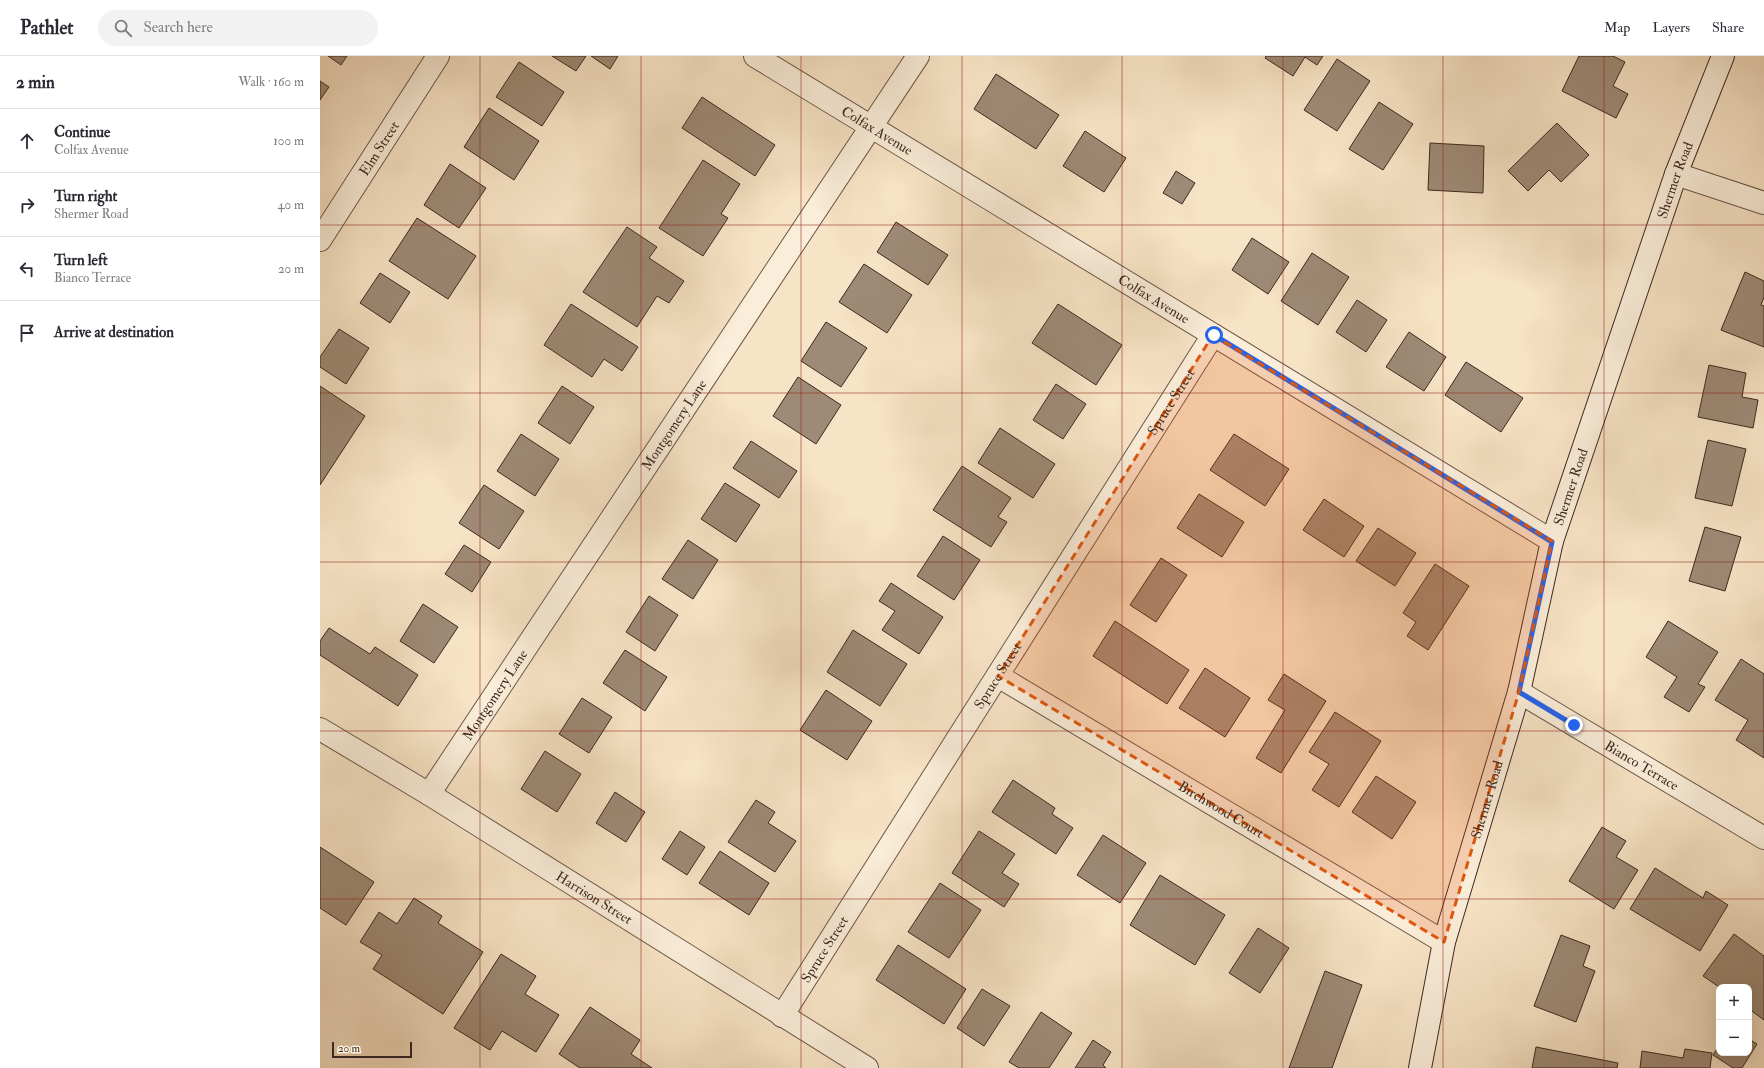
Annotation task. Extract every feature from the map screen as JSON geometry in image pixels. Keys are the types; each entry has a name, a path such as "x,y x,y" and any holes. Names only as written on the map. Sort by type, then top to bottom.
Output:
{"street":[{"name":"Elm Street","path":"320,240 438,56"},
{"name":"Colfax Avenue","path":"755,56 1552,542"},
{"name":"Montgomery Lane","path":"429,794 918,56"},
{"name":"Shermer Road","path":"1420,1068 1444,942 1519,692 1552,542 1676,174 1723,56"},
{"path":"1676,174 1764,203"},
{"name":"Spruce Street","path":"782,1016 1214,335"},
{"name":"Birchwood Court","path":"998,676 1444,942"},
{"name":"Bianco Terrace","path":"1519,692 1764,838"},
{"name":"Harrison Street","path":"320,729 429,794 867,1068"}],"highlighted area":[{"path":"1213,335 1552,541 1519,692 1444,942 998,676"}],"building":[{"path":"328,56 347,56 341,65"},
{"path":"552,56 586,56 576,71"},
{"path":"591,56 618,56 610,69"},
{"path":"1266,56 1323,56 1317,65 1305,57 1293,76 1265,58"},
{"path":"1579,56 1613,56 1625,62 1613,86 1628,94 1616,118 1562,91"},
{"path":"1337,59 1370,81 1337,131 1304,110"},
{"path":"519,62 564,92 542,126 496,97"},
{"path":"996,74 1059,115 1036,149 974,109"},
{"path":"320,81 329,87 320,100"},
{"path":"702,97 775,145 755,176 682,128"},
{"path":"1379,102 1413,124 1383,170 1349,149"},
{"path":"489,108 539,141 514,180 464,147"},
{"path":"1557,123 1589,155 1561,182 1549,170 1528,191 1508,171"},
{"path":"1085,131 1126,158 1104,192 1063,166"},
{"path":"1430,143 1484,146 1483,193 1428,190"},
{"path":"703,160 740,184 721,214 728,218 703,256 659,228"},
{"path":"450,164 486,188 459,228 424,205"},
{"path":"1176,171 1195,183 1182,204 1163,193"},
{"path":"417,218 476,256 448,299 389,261"},
{"path":"896,222 948,255 928,285 877,252"},
{"path":"627,227 657,247 649,258 684,281 669,303 657,296 637,327 583,292"},
{"path":"1252,238 1289,262 1268,294 1232,270"},
{"path":"1312,253 1349,277 1318,325 1281,301"},
{"path":"864,264 912,295 887,333 839,302"},
{"path":"1745,272 1764,281 1764,297 1761,305 1764,306 1764,347 1721,330"},
{"path":"380,273 410,292 390,323 360,303"},
{"path":"1357,300 1387,320 1366,352 1336,332"},
{"path":"571,304 638,347 622,371 604,359 592,377 544,345"},
{"path":"1058,304 1122,345 1096,385 1032,343"},
{"path":"826,322 867,348 841,387 801,361"},
{"path":"339,329 369,348 346,384 320,367 320,357"},
{"path":"1409,332 1446,357 1424,391 1386,367"},
{"path":"1466,362 1523,398 1501,432 1445,395"},
{"path":"1709,365 1746,373 1742,397 1758,400 1753,428 1698,417"},
{"path":"798,377 841,405 816,444 773,416"},
{"path":"1056,384 1086,404 1063,439 1033,420"},
{"path":"320,386 365,416 320,485"},
{"path":"562,386 594,407 570,444 538,423"},
{"path":"1000,428 1055,464 1033,498 978,463"},
{"path":"521,434 559,459 535,496 497,471"},
{"path":"1234,434 1289,469 1265,506 1210,470"},
{"path":"1708,440 1746,449 1732,506 1695,498"},
{"path":"751,441 797,471 779,498 733,468"},
{"path":"962,466 1011,498 998,517 1007,522 991,547 933,510"},
{"path":"725,483 760,505 736,542 701,519"},
{"path":"484,485 524,511 499,549 459,523"},
{"path":"1199,494 1244,522 1222,557 1177,528"},
{"path":"1324,499 1364,526 1344,557 1303,530"},
{"path":"1705,527 1741,537 1725,591 1689,581"},
{"path":"1378,528 1416,553 1395,586 1356,561"},
{"path":"943,536 980,560 954,600 917,576"},
{"path":"688,540 718,560 693,599 662,579"},
{"path":"464,545 491,562 472,592 445,574"},
{"path":"1161,558 1187,575 1156,622 1130,605"},
{"path":"1435,564 1469,586 1428,650 1407,636 1416,622 1403,613"},
{"path":"891,583 943,617 919,654 882,630 895,611 879,601"},
{"path":"649,596 678,615 655,651 626,632"},
{"path":"423,604 458,627 434,663 400,641"},
{"path":"1115,621 1189,670 1167,704 1093,656"},
{"path":"1668,621 1718,652 1698,684 1705,687 1689,712 1664,697 1677,677 1646,657"},
{"path":"329,628 370,654 375,647 418,675 398,706 320,655 320,641"},
{"path":"853,630 907,664 880,706 827,672"},
{"path":"625,650 667,677 645,711 603,683"},
{"path":"1741,659 1764,674 1764,758 1736,740 1748,720 1715,700"},
{"path":"1205,668 1250,698 1225,737 1179,708"},
{"path":"1284,674 1326,701 1281,773 1256,758 1285,710 1268,700"},
{"path":"826,690 872,721 847,760 800,730"},
{"path":"582,698 612,717 589,753 559,734"},
{"path":"1335,712 1381,741 1339,807 1312,790 1329,764 1309,752"},
{"path":"545,751 581,774 557,812 521,789"},
{"path":"1376,776 1416,802 1392,839 1352,812"},
{"path":"1013,780 1055,808 1052,814 1073,828 1056,854 992,812"},
{"path":"615,792 645,812 626,842 596,823"},
{"path":"756,800 775,812 768,823 796,841 775,872 728,842"},
{"path":"1602,827 1626,841 1616,857 1638,870 1614,909 1569,881"},
{"path":"680,831 705,847 687,875 662,859"},
{"path":"979,831 1015,854 1002,873 1019,884 1004,907 952,873"},
{"path":"1103,835 1146,863 1120,903 1077,875"},
{"path":"320,847 374,882 346,925 320,908"},
{"path":"720,851 769,883 749,915 699,883"},
{"path":"1655,868 1703,898 1706,891 1728,905 1700,951 1630,909"},
{"path":"1160,875 1225,915 1195,965 1130,925"},
{"path":"940,883 981,910 949,958 908,932"},
{"path":"414,898 442,916 438,923 483,952 443,1014 373,969 382,955 360,942 379,912 397,924"},
{"path":"1258,928 1289,948 1260,993 1229,973"},
{"path":"1734,934 1764,956 1764,1020 1752,1011 1752,984 1716,985 1703,976"},
{"path":"1561,935 1590,946 1583,966 1595,971 1576,1022 1534,1006"},
{"path":"898,945 966,989 944,1024 876,980"},
{"path":"501,954 536,976 525,994 559,1015 536,1052 502,1031 490,1050 454,1028"},
{"path":"1325,971 1362,985 1332,1068 1289,1068"},
{"path":"982,989 1010,1006 984,1046 957,1028"},
{"path":"590,1007 640,1040 631,1054 652,1068 580,1068 559,1054"},
{"path":"1041,1012 1072,1033 1049,1068 1019,1068 1009,1062"},
{"path":"1093,1040 1111,1052 1103,1065 1106,1068 1075,1068"},
{"path":"1752,1041 1757,1044 1752,1052"},
{"path":"1536,1047 1618,1063 1617,1068 1532,1068"},
{"path":"1685,1049 1712,1053 1710,1068 1640,1068 1642,1051 1683,1058"},
{"path":"1716,1050 1716,1056 1750,1056 1742,1068 1733,1068 1713,1055"}],"route":[{"path":"1214,335 1552,542 1519,692 1574,725"}]}
